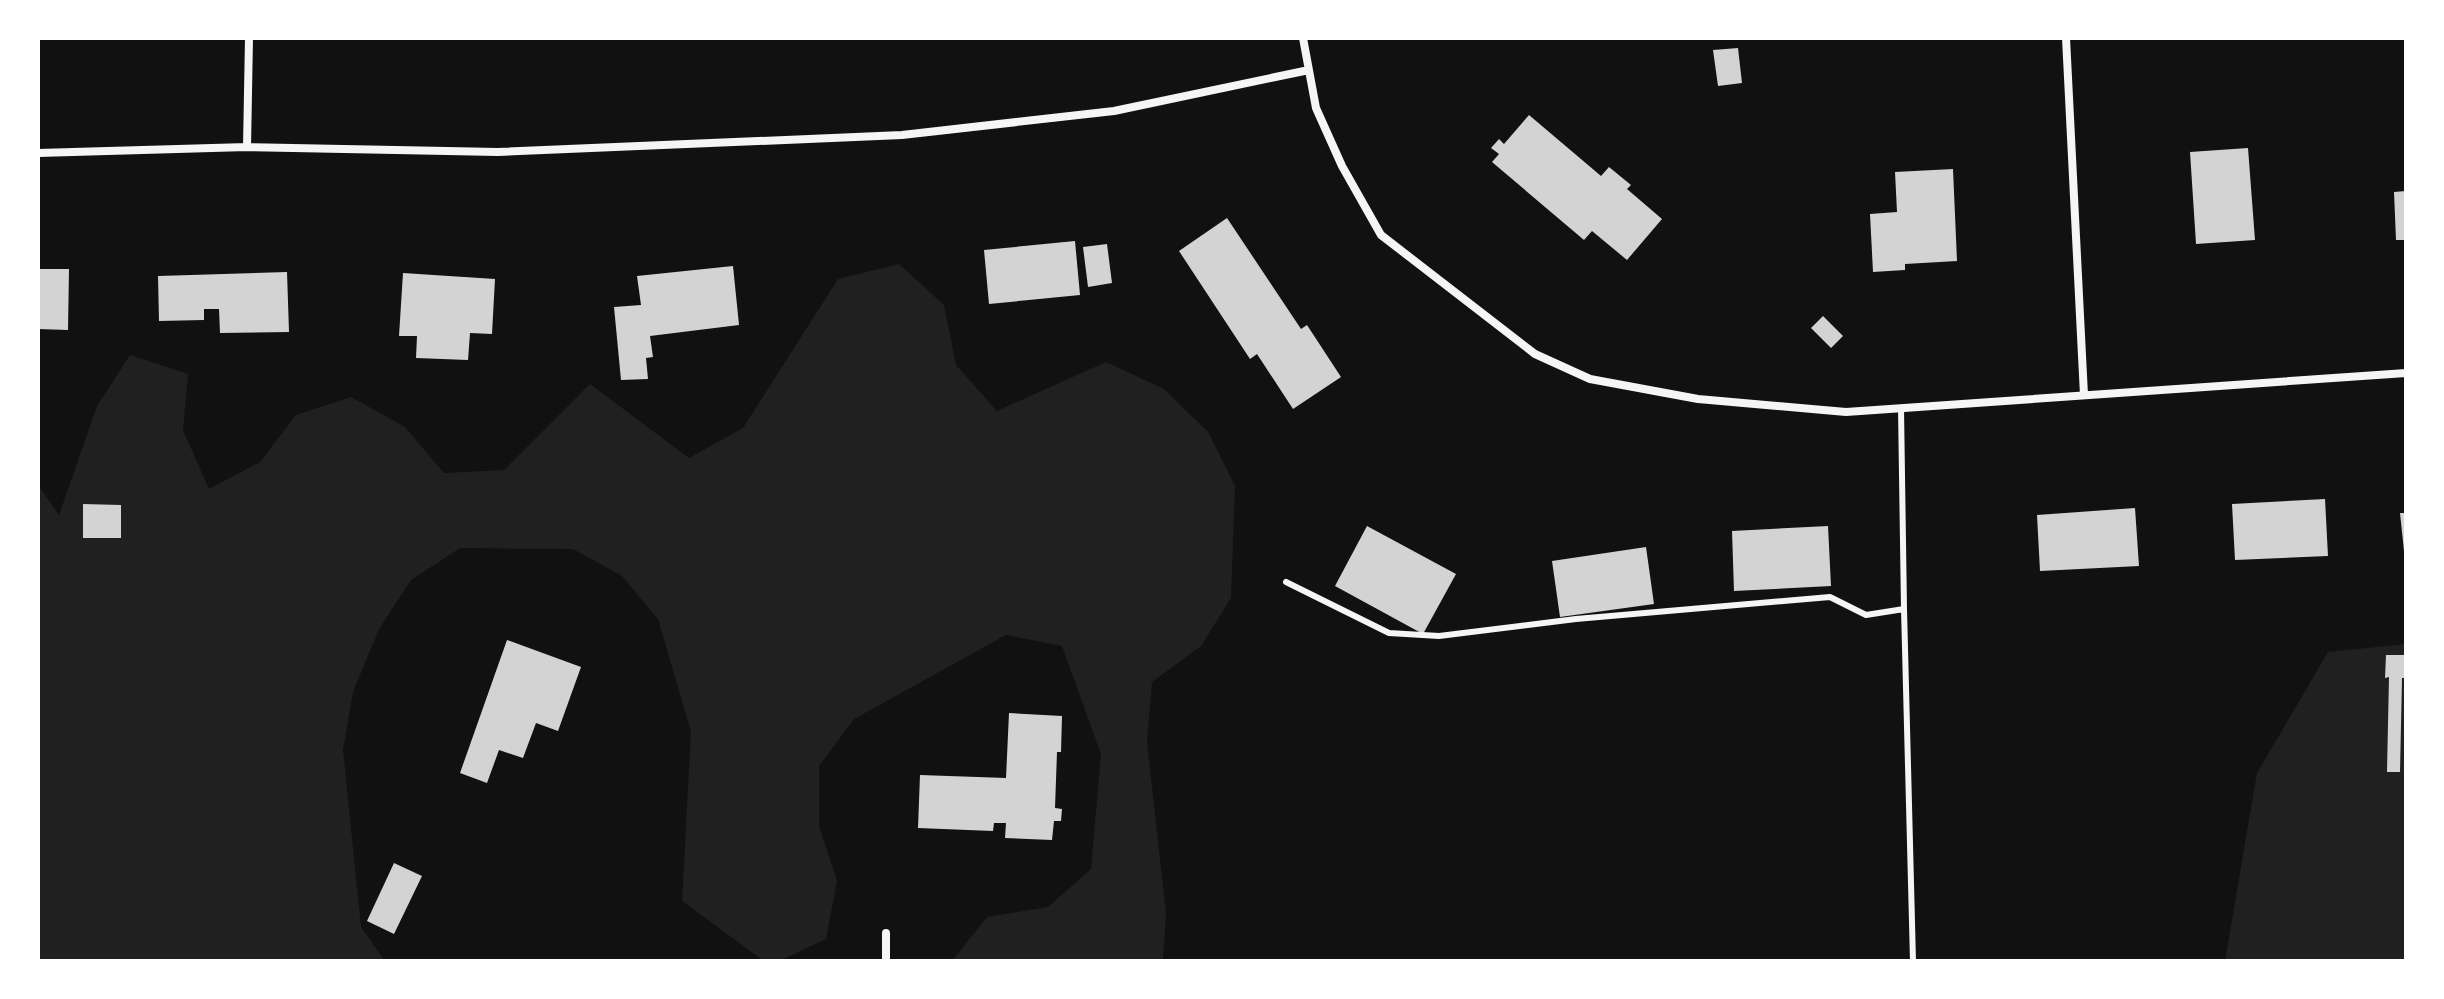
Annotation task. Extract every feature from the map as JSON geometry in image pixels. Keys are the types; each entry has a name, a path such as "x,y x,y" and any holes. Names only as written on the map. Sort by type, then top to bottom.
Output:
{"street":[{"path":"247,147 249,38"},
{"path":"1303,38 1316,108 1342,166 1381,235 1535,354 1590,379 1698,399 1846,412 2406,373"},
{"path":"2066,38 2084,395"},
{"path":"38,153 247,147 498,152 902,135 1114,111 1309,70"},
{"path":"886,933 886,961"}],"lane":[{"path":"1901,408 1913,961"},
{"path":"1286,582 1389,633 1439,636 1576,619 1830,597 1866,615 1904,609"}],"shaded area":[{"path":"899,264 944,305 956,365 997,411 1106,362 1164,389 1208,432 1235,486 1231,598 1201,646 1152,682 1147,741 1166,912 1163,961 952,961 987,917 1048,907 1091,869 1101,754 1062,646 1006,635 854,719 819,766 819,826 837,881 826,939 779,961 764,961 682,901 691,732 658,619 622,576 573,549 460,548 411,580 379,629 353,692 343,750 361,927 385,961 38,961 38,485 59,515 97,406 130,355 188,374 183,430 209,489 260,462 296,415 351,397 405,427 444,473 504,470 590,384 689,458 743,428 838,279"},
{"path":"2406,644 2406,961 2225,961 2257,773 2328,652"}],"building":[{"path":"1738,48 1742,83 1718,86 1713,50"},
{"path":"1529,115 1601,176 1609,167 1631,185 1627,189 1662,219 1627,260 1592,231 1584,240 1492,162 1499,154 1491,148 1499,139 1504,144"},
{"path":"2248,148 2255,240 2196,244 2190,152"},
{"path":"1953,169 1957,261 1905,264 1905,270 1873,272 1870,214 1897,212 1895,172"},
{"path":"2406,191 2406,240 2396,240 2394,192"},
{"path":"1227,218 1301,329 1307,325 1341,377 1293,409 1257,354 1250,359 1179,251"},
{"path":"1075,241 1080,295 989,304 984,250"},
{"path":"1107,244 1112,283 1088,287 1083,247"},
{"path":"733,266 739,325 650,336 653,357 646,358 648,379 621,380 614,307 641,305 637,276"},
{"path":"38,269 69,269 68,330 38,329"},
{"path":"287,272 289,332 220,333 219,309 204,309 204,320 159,321 158,276"},
{"path":"403,273 495,279 492,334 470,333 468,360 416,358 417,336 399,336"},
{"path":"1823,316 1843,336 1831,348 1811,328"},
{"path":"2325,499 2328,556 2235,560 2232,504"},
{"path":"83,504 121,505 121,538 83,538"},
{"path":"2135,508 2139,566 2040,571 2037,515"},
{"path":"2400,513 2406,513 2406,551 2404,551"},
{"path":"1367,526 1456,574 1423,634 1335,586"},
{"path":"1828,526 1831,586 1734,591 1732,531"},
{"path":"1646,547 1654,604 1560,617 1552,561"},
{"path":"507,640 581,667 558,731 536,723 523,758 499,750 487,783 460,773"},
{"path":"2386,655 2406,655 2406,678 2402,678 2400,772 2387,772 2389,677 2385,678"},
{"path":"1009,713 1062,716 1055,808 1062,809 1061,821 1054,821 1052,840 1005,838 1006,823 994,823 993,831 918,828 920,775 1006,778"},
{"path":"394,863 422,876 394,934 367,921"}]}
